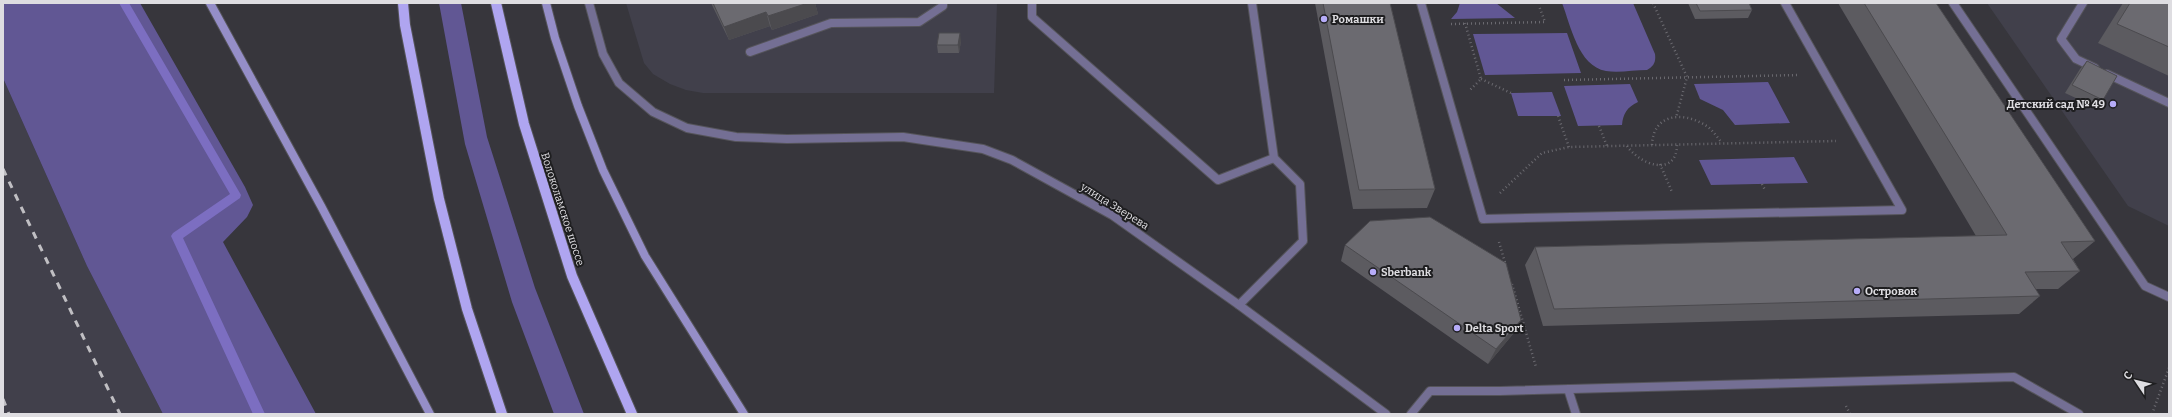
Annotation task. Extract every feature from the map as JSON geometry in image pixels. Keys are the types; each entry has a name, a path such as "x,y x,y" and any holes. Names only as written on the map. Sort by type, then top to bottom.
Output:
{"main road":[{"path":"210,3 325,213 430,414"},
{"path":"403,3 405,25 439,199 467,309 502,414"},
{"name":"Волоколамское шоссе","path":"496,3 524,124 572,276 632,414"},
{"path":"546,3 555,38 578,106 603,170 645,256 744,414"}],"street":[{"name":"улица Зверева","path":"589,3 603,54 619,83 654,112 687,128 736,138 787,139 903,137 983,149 1012,160 1112,215 1239,305 1386,414"},
{"path":"750,52 831,23 919,22 943,6 943,3"},
{"path":"1032,3 1032,17 1218,180 1274,158"},
{"path":"1239,305 1303,241 1300,184 1274,158 1252,3"},
{"path":"1421,3 1483,219 1902,210 1785,3"},
{"path":"1953,3 2145,286 2169,297"},
{"path":"2084,3 2061,39 2076,60 2169,103"},
{"path":"1411,414 1430,391 1568,389 2014,377 2079,414"},
{"path":"1568,389 1576,414"}],"path":[{"path":"1654,3 1687,77 1676,118"},
{"path":"1427,24 1545,22 1539,6"},
{"path":"1465,23 1481,79 1511,93"},
{"path":"1564,80 1825,74"},
{"path":"1451,108 1481,79"},
{"path":"1558,116 1569,147"},
{"path":"1652,145 1651,135 1655,126 1664,120 1676,118 1690,119 1704,125 1715,133 1723,144"},
{"path":"1599,126 1606,146"},
{"path":"1626,146 1632,154 1642,161 1654,165 1666,164 1674,160 1678,153 1677,144"},
{"path":"2152,414 2169,368"}],"shaded area":[{"path":"3,3 140,3 245,187 253,205 247,217 223,242 316,414 163,414 87,266 3,78"},
{"path":"439,3 461,3 487,137 535,288 584,414 554,414 512,302 465,144"},
{"path":"626,3 997,3 994,93 703,93 686,90 670,84 653,74 644,63"},
{"path":"1460,3 1496,3 1515,18 1451,19 1457,12"},
{"path":"1562,3 1633,3 1655,54 1655,62 1647,70 1611,72 1596,68 1589,62 1577,44"},
{"name":"Детский сад № 49","path":"1987,3 2169,3 2169,226 2128,206"},
{"path":"1567,33 1581,73 1485,75 1473,34"},
{"path":"3,78 87,266 163,414 3,414"},
{"path":"1768,82 1790,123 1735,125 1723,110 1700,99 1694,84"},
{"path":"1630,84 1638,102 1626,111 1623,117 1622,125 1578,126 1564,86"},
{"path":"1552,92 1561,116 1518,116 1511,93"},
{"path":"1794,157 1808,183 1711,185 1699,160"}],"building":[{"path":"713,3 808,3 768,16 766,12 724,27"},
{"path":"1323,3 1390,3 1435,189 1359,190"},
{"path":"1696,3 1749,3 1752,10 1700,11"},
{"path":"1864,3 1936,3 2095,241 2061,242 2080,271 2025,272 2040,296 1554,309 1535,247 2007,235"},
{"path":"2130,3 2169,3 2169,47 2117,24"},
{"path":"939,33 960,33 958,45 937,45"},
{"path":"2087,61 2117,76 2103,100 2072,85"},
{"path":"1430,217 1506,263 1521,320 1496,349 1345,245 1370,221"}],"waterway":[{"path":"124,3 236,195 177,236 259,414"}],"railway":[{"path":"3,169 120,414"},
{"path":"3,399 9,414"}],"place":[{"name":"Ромашки","path":"1324,19"},
{"name":"Детский сад № 49","path":"2113,104"},
{"name":"Sberbank","path":"1373,272"},
{"name":"Островок","path":"1857,291"},
{"name":"Delta Sport","path":"1457,328"}]}
